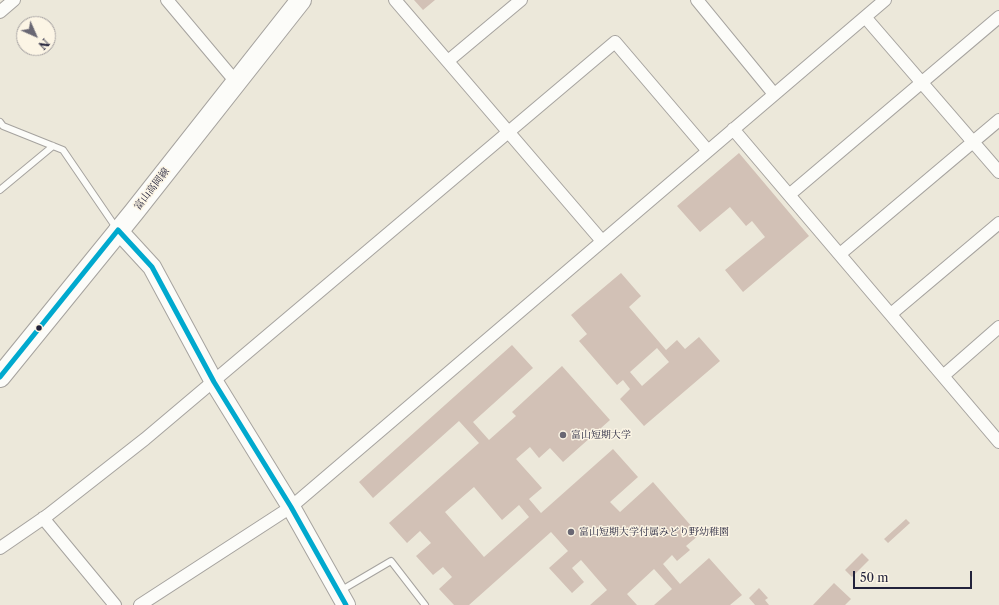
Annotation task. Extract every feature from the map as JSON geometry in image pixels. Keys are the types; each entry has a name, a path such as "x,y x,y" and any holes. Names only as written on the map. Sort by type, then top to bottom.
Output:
{"main road":[{"name":"富山高岡線","path":"0,377 301,0"},
{"path":"118,230 152,267 214,382 291,507 342,599"}],"street":[{"path":"0,12 14,0"},
{"path":"167,0 236,82"},
{"path":"395,0 602,241"},
{"path":"448,62 520,0"},
{"path":"697,0 774,94"},
{"path":"140,605 291,507 884,0"},
{"path":"865,17 999,172"},
{"path":"789,195 999,17"},
{"path":"0,548 43,518 145,439 615,42 708,151"},
{"path":"840,254 999,120"},
{"path":"733,129 998,440"},
{"path":"891,314 999,223"},
{"path":"943,376 999,328"},
{"path":"43,518 115,605"}],"lane":[{"path":"0,122 4,126 63,150 118,230"},
{"path":"0,190 53,146"},
{"path":"342,599 391,561 425,605"}],"building":[{"path":"414,0 435,0 423,10"},
{"path":"739,153 809,236 743,292 725,270 765,237 752,221 746,226 730,207 700,232 677,206"},
{"path":"621,273 641,296 629,307 666,350 677,340 685,349 699,337 720,361 644,426 620,399 630,389 623,380 617,385 579,341 587,334 571,315","holes":["657,348 669,362 642,386 630,372"]},
{"path":"512,345 533,368 473,422 489,440 516,416 512,412 562,366 610,420 563,462 550,448 539,458 530,447 516,459 542,488 529,499 541,513 613,449 638,477 610,502 620,512 653,482 699,535 686,546 690,550 677,561 672,555 663,564 680,584 709,558 742,595 730,605 654,605 672,589 654,569 627,594 637,605 590,605 607,590 581,560 572,568 584,582 572,593 549,568 568,551 551,532 469,605 454,605 439,589 452,577 443,567 433,575 416,556 431,543 420,531 407,543 389,523 479,443 459,421 373,498 359,482","holes":["474,487 502,520 519,505 529,517 484,557 445,512"]},
{"path":"906,519 910,523 888,543 884,539"},
{"path":"862,553 869,560 852,577 845,570"},
{"path":"834,583 851,599 845,605 813,605"},
{"path":"759,588 768,598 765,600 769,605 755,605 749,598"}],"transit line":[{"path":"0,377 118,230 152,267 214,382 291,507 346,605"}],"place":[{"name":"富山短期大学","path":"563,435"},
{"name":"富山短期大学付属みどり野幼稚園","path":"571,532"}]}
